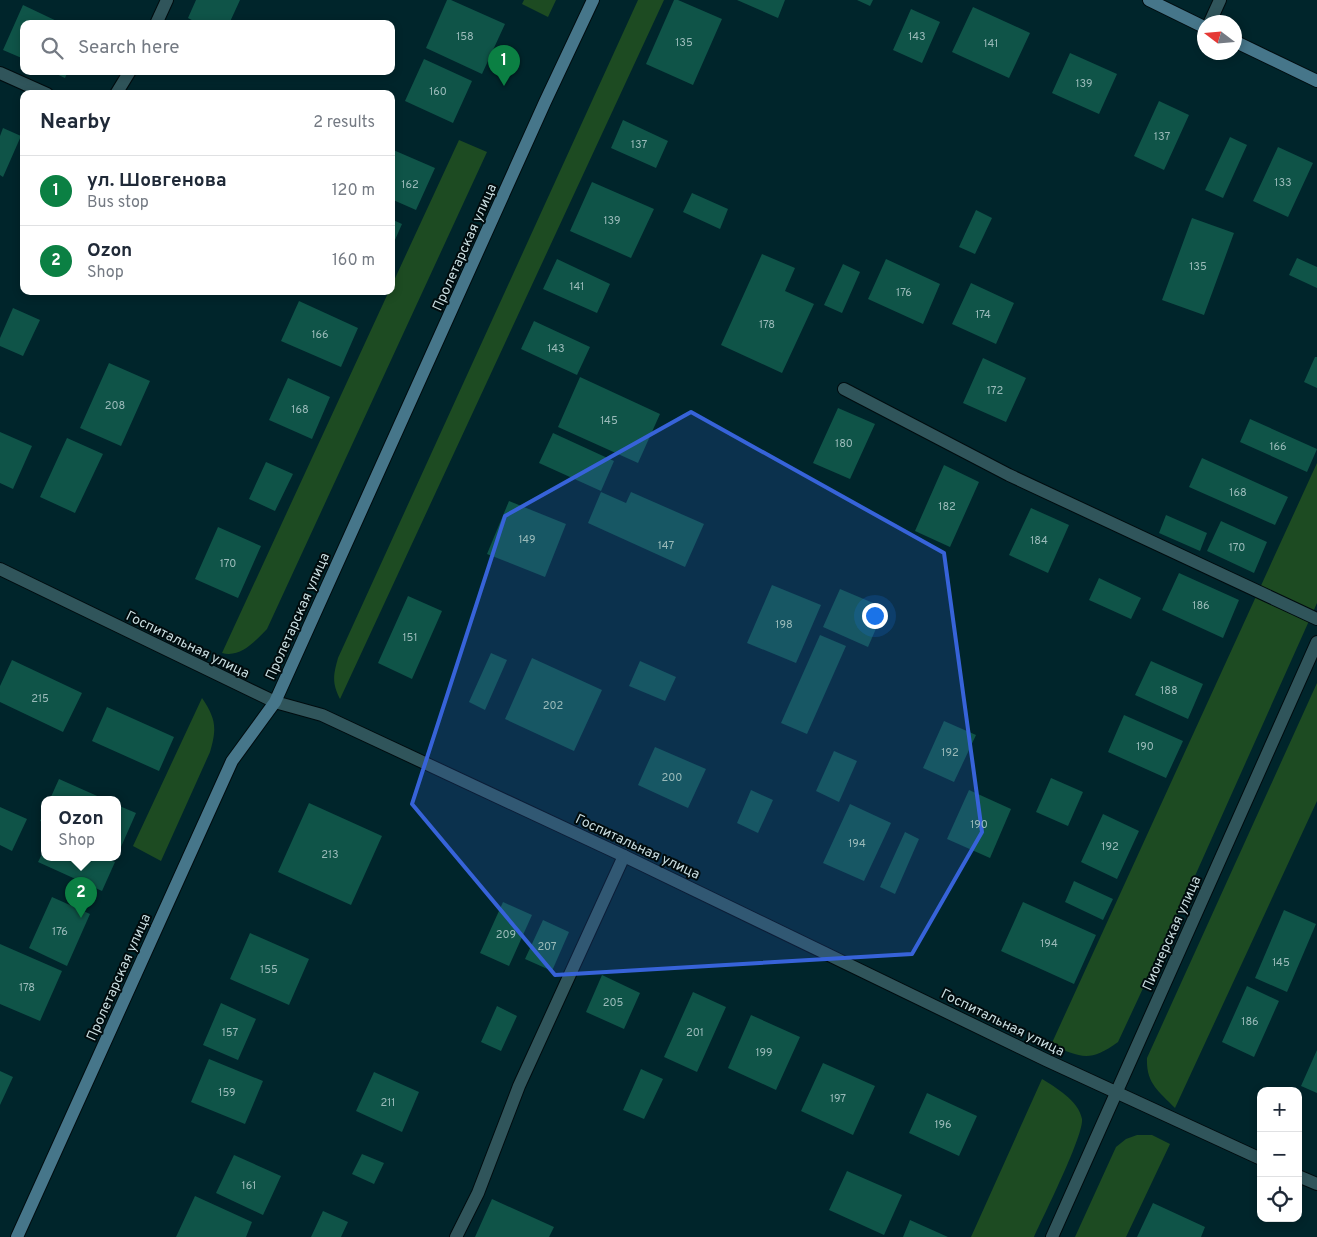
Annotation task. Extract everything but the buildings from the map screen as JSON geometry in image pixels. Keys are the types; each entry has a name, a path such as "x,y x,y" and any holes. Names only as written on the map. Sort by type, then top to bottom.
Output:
{"main road":[{"name":"Пролетарская улица","path":"17,1237 232,761 275,702 593,0"},
{"path":"1149,0 1197,24"},
{"path":"1242,45 1317,81"}],"street":[{"path":"158,20 167,0"},
{"path":"1213,15 1220,0"},
{"path":"0,73 38,90"},
{"path":"118,90 128,75"},
{"path":"844,389 1009,475 1317,619"},
{"name":"Госпитальная улица","path":"0,569 275,702 322,715 624,856 1117,1093 1257,1157"},
{"name":"Пионерская улица","path":"1052,1237 1317,642"},
{"path":"456,1237 478,1193 523,1077 624,856"},
{"path":"1300,1177 1317,1184"}],"highlighted area":[{"path":"691,412 944,553 982,832 912,954 555,975 412,804 505,516"}],"green space":[{"path":"524,0 556,0 548,17 522,4"},
{"path":"638,0 664,0 340,699 334,679 338,658"},
{"path":"459,140 487,152 267,629 241,651 229,654 222,653 387,295 395,295 395,278"},
{"path":"1317,463 1317,603 1186,896 1118,1042 1100,1053 1085,1056 1070,1053 1051,1045"},
{"path":"1317,683 1317,801 1175,1108 1154,1086 1147,1067 1147,1058"},
{"path":"202,698 213,718 214,724 210,752 161,861 133,846"},
{"path":"1042,1079 1060,1090 1076,1106 1082,1119 1077,1141 1062,1176 1034,1237 971,1237"},
{"path":"1137,1135 1152,1135 1170,1144 1126,1237 1075,1237 1116,1147 1126,1139"}],"place":[{"name":"ул. Шовгенова","path":"504,86"},
{"name":"Ozon","path":"81,918"}]}
